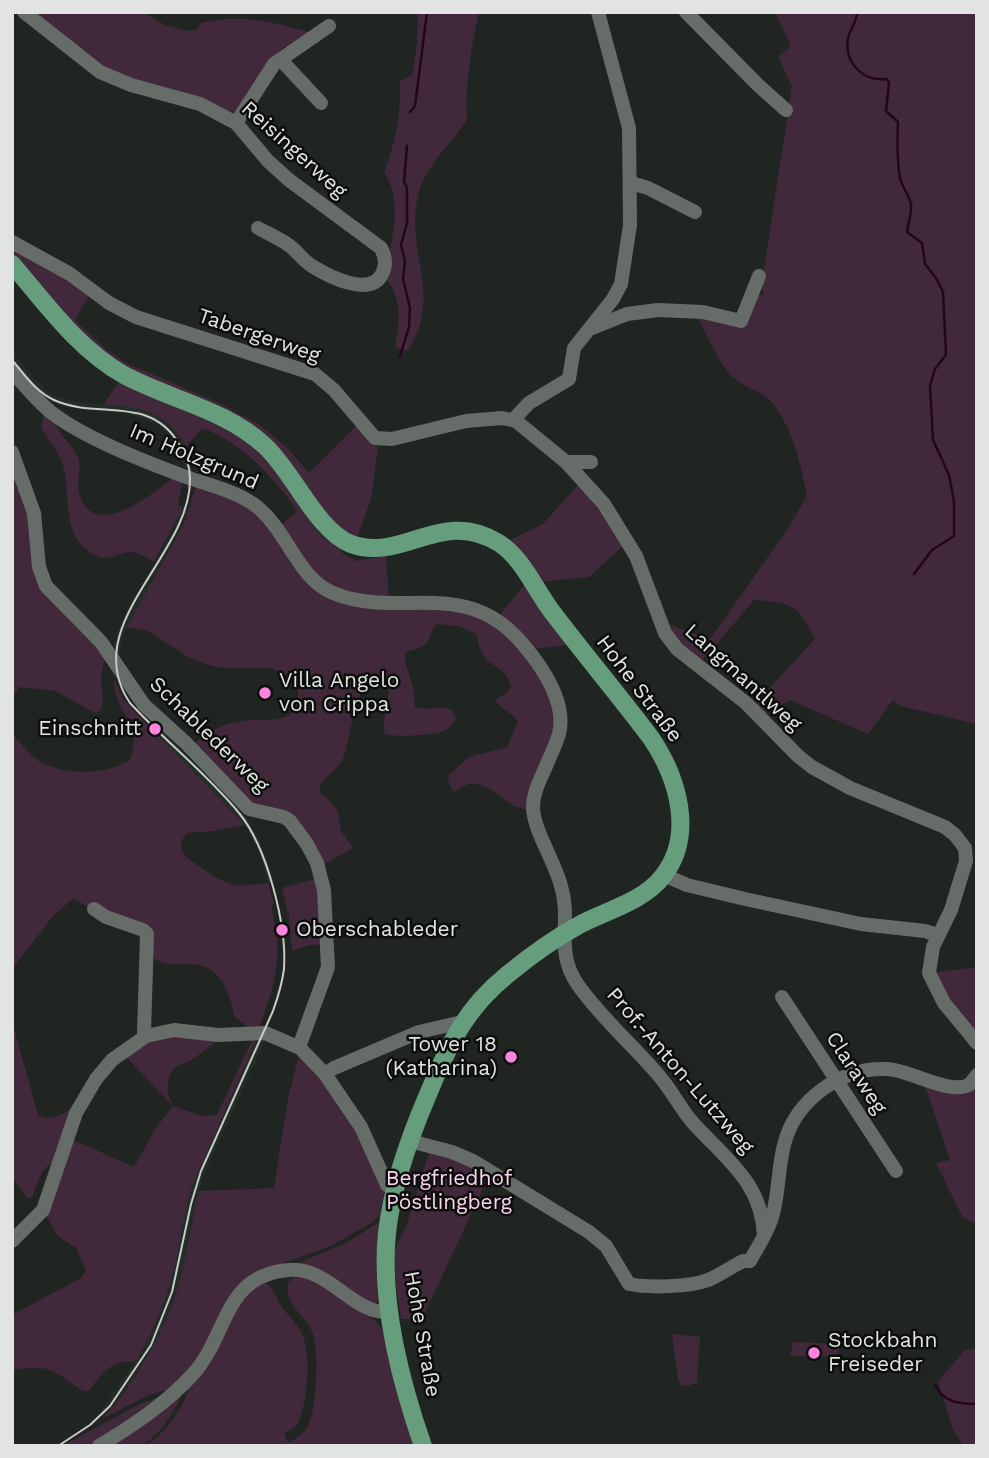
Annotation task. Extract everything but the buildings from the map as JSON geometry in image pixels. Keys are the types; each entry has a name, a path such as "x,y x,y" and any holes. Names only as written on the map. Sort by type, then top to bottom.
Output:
{"main road":[{"name":"Hohe Straße","path":"12,264 75,336 107,364 147,386 219,415 254,437 280,461 327,528 342,540 363,547 384,547 433,533 457,530 483,535 511,552 550,608 632,712 664,759 677,796 680,830 675,856 664,875 643,894 563,935 502,979 473,1007 462,1023 433,1083 410,1141 395,1190 386,1245 390,1312 404,1379 424,1446"}],"street":[{"path":"591,462 566,463 513,420 530,403 568,381 573,367 574,348 616,296 624,275 630,225 628,124 598,12"},
{"path":"686,12 786,110"},
{"name":"Reisingerweg","path":"30,13 73,53 100,72 123,82 200,104 236,123 268,161 289,180 381,248 385,261 384,271 379,279 370,284 350,283 311,266 288,244 258,228"},
{"path":"236,123 274,64 329,26"},
{"path":"281,60 321,103"},
{"path":"631,183 648,188 695,212"},
{"name":"Tabergerweg","path":"12,242 70,274 127,314 315,374 334,390 365,429 379,440 457,422 502,418 513,420"},
{"path":"587,330 627,314 648,310 703,312 741,321 759,276"},
{"name":"Im Holzgrund","path":"12,371 45,407 67,423 129,453 249,501 272,521 302,567 324,589 344,597 369,601 459,605 486,613 509,629 547,678 559,710 559,733 535,793 533,812 562,888 563,935"},
{"name":"Schablederweg","path":"12,452 34,513 39,567 46,586 101,642 144,705 186,743 249,809 285,817 290,821 317,863 324,890 328,967 299,1047"},
{"name":"Langmantlweg","path":"566,463 604,504 628,542 643,572 667,637 673,645 746,704 791,750 812,767 850,788 945,827 961,843 966,857 954,901 937,935"},
{"path":"664,875 687,885 746,899 861,924 937,935 929,958 929,973 944,1003 975,1040"},
{"path":"94,909 106,917 143,930 147,934 146,1036"},
{"name":"Prof.-Anton-Lutzweg","path":"563,935 565,955 579,986 660,1076 694,1124 743,1175 768,1206"},
{"name":"Claraweg","path":"782,997 896,1171"},
{"path":"325,1074 419,1032 462,1023"},
{"path":"12,1241 43,1210 76,1113 96,1080 112,1060 146,1036 174,1030 218,1035 265,1032 299,1047 325,1074 361,1127 387,1185 395,1190"},
{"path":"410,1141 452,1152 472,1161 606,1245 629,1284 660,1287 706,1281 743,1261 750,1261 764,1236 768,1206 792,1121 824,1087 867,1071 885,1069 952,1088 970,1085 977,1075"},
{"path":"99,1446 154,1409 181,1386 209,1353 228,1311 242,1289 260,1276 292,1269 313,1273 370,1310 390,1312"}],"shaded area":[{"path":"12,352 52,395 78,402 135,407 158,416 184,443 194,476 187,474 178,447 159,425 130,414 74,408 51,402 32,387 12,363"},
{"path":"182,507 190,509 123,635 119,665 112,653 120,626 174,528"},
{"path":"160,729 230,798 249,821 261,844 274,882 268,883 260,854 245,825 155,733"},
{"path":"258,1036 267,1036 203,1177 182,1271 164,1326 145,1362 104,1418 100,1413 144,1348 160,1316 193,1184"}],"green space":[{"path":"42,12 142,12 167,26 188,31 196,30 201,23 244,19 271,22 312,33 289,49 285,46 275,56 234,116 109,74 40,19"},
{"path":"418,12 479,12 469,66 467,120 433,163 419,192 415,214 424,290 423,309 408,351 395,348 397,302 391,285 385,278 395,210 394,197 384,172 397,127 400,81 412,75"},
{"path":"775,12 977,12 977,724 901,706 893,700 868,734 790,700 764,715 754,705 815,639 798,612 786,604 754,600 702,661 671,639 664,623 710,639 787,530 807,496 794,446 778,410 770,400 729,373 697,316 746,326 757,294 764,293 761,288 792,86 778,57 791,46"},
{"path":"12,246 91,292 75,320 107,350 126,363 217,402 260,425 288,449 309,473 356,426 378,448 371,499 357,538 334,525 291,465 97,350 12,256"},
{"path":"119,382 219,426 256,450 278,472 315,528 341,549 342,553 356,561 386,556 389,599 376,599 319,582 280,526 297,511 256,462 230,442 202,428 186,447 171,426 151,413 128,407 103,405"},
{"path":"44,414 55,419 58,430 77,455 79,492 86,507 96,514 109,515 124,510 175,476 183,479 178,505 182,507 181,512 154,562 132,552 109,558 99,557 83,547 76,537 69,514 63,465 41,427"},
{"path":"12,461 32,513 37,569 107,657 101,679 102,705 100,711 95,713 55,691 20,687 12,696"},
{"path":"197,483 257,510 320,588 486,616 539,669 558,723 530,811 514,806 478,784 470,783 453,792 448,780 449,775 469,757 507,747 518,722 495,700 507,693 511,687 507,676 484,656 476,634 459,626 437,624 426,644 405,653 405,661 413,687 415,707 452,710 456,718 452,724 444,731 431,734 385,734 388,686 372,680 366,685 357,703 342,761 324,781 319,791 338,812 341,831 353,848 322,866 307,837 256,808 193,745 224,725 289,715 298,698 298,682 293,676 268,668 222,668 205,664 190,658 146,630 127,627 185,521"},
{"path":"579,484 603,509 624,545 589,577 539,582 508,541 543,524"},
{"path":"524,585 567,645 532,649 499,616"},
{"path":"114,679 130,707 245,825 187,833 181,841 181,848 186,857 213,876 234,886 268,883 274,904 271,906 277,939 276,969 270,998 258,1029 250,1029 234,1016 225,987 207,967 162,963 149,955 151,927 105,919 74,898 54,915 12,972 12,734 31,755 54,768 76,772 99,771 130,760 133,736 118,700"},
{"path":"319,878 326,944 309,945 292,951 289,917 282,888"},
{"path":"977,967 977,1034 948,1006 934,973"},
{"path":"12,1021 38,1115 54,1117 77,1104 56,1161 46,1167 32,1197 27,1198 12,1177"},
{"path":"168,1034 223,1038 190,1061 179,1065 171,1073 168,1090 173,1106 124,1055 136,1045"},
{"path":"254,1036 258,1036 193,1184 165,1300 149,1338 135,1362 114,1365 89,1391 83,1391 44,1368 12,1370 12,1315 81,1278 86,1271 76,1248 58,1236 44,1212 69,1138 134,1167 156,1128 173,1106 202,1116 217,1115"},
{"path":"300,1051 353,1118 384,1186 379,1215 373,1222 331,1246 255,1273 200,1357 170,1389 149,1395 104,1418 130,1385 152,1349 169,1311 182,1271 199,1191 274,1188 288,1098"},
{"path":"924,1083 977,1084 977,1225 962,1216 936,1163 950,1160"},
{"name":"Bergfriedhof Pöstlingberg","path":"429,1152 468,1164 488,1178 422,1319 401,1319 394,1251 407,1224"},
{"path":"379,1222 377,1257 380,1302 372,1303 299,1265 348,1242"},
{"path":"298,1273 356,1305 384,1332 415,1446 146,1446 179,1411 190,1385 239,1300 262,1282 272,1289 304,1339 307,1371 303,1407 297,1426 284,1433 288,1443 304,1431 313,1406 316,1354 313,1334 292,1304 287,1290 288,1283"},
{"path":"672,1334 700,1337 697,1382 688,1386 681,1385 678,1379"},
{"name":"Stockbahn Freiseder","path":"793,1342 840,1344 838,1357 790,1356"},
{"path":"977,1349 977,1446 964,1446 953,1430 938,1381 965,1350"},
{"path":"182,1394 164,1425 145,1443 134,1447 103,1446"},
{"path":"163,1396 88,1446 62,1446 142,1403"}],"waterway":[{"path":"410,112 415,106 427,12"},
{"path":"857,12 848,38 849,55 852,63 863,74 887,79 889,83 886,111 898,122 900,178 911,204 907,232 922,243 925,264 943,292 946,355 935,369 930,386 933,440 949,475 954,501 954,536 932,550 914,574"},
{"path":"400,356 409,327 410,308 403,279 405,261 401,245 407,223 407,188 404,181 407,146"},
{"path":"935,1385 942,1395 952,1401 977,1404"}],"tram line":[{"path":"12,360 31,383 48,397 71,406 138,413 153,419 167,429 184,452 190,479 186,508 174,536 126,618 117,646 117,674 130,703 214,785 249,828 273,887 284,951 284,969 275,1006 201,1171 172,1292 151,1345 110,1406 90,1425 58,1446"}],"place":[{"name":"Villa Angelo von Crippa","path":"265,693"},
{"name":"Einschnitt","path":"155,729"},
{"name":"Oberschableder","path":"282,930"},
{"name":"Tower 18 (Katharina)","path":"511,1057"},
{"name":"Stockbahn Freiseder","path":"814,1353"}]}
